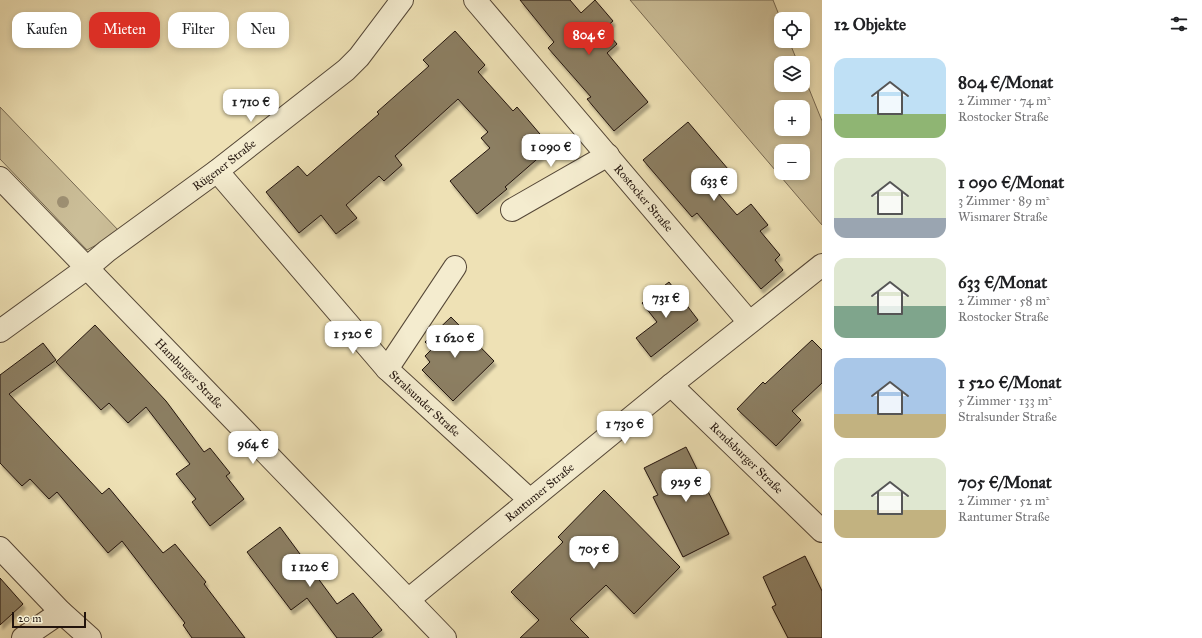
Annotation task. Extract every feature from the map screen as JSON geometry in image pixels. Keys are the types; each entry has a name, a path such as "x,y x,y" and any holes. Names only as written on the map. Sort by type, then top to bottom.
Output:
{"street":[{"name":"Rügener Straße","path":"0,331 217,171 346,70 359,57 402,0"},
{"name":"Rostocker Straße","path":"475,0 750,322"},
{"path":"512,210 608,155"},
{"name":"Stralsunder Straße","path":"217,171 387,369 530,500"},
{"name":"Hamburger Straße","path":"0,178 445,638"},
{"name":"Rantumer Straße","path":"408,600 671,385 822,265"},
{"path":"387,369 455,267"},
{"name":"Rendsburger Straße","path":"671,385 822,531"},
{"path":"0,548 61,612 90,638"},
{"path":"23,638 61,612"}],"shaded area":[{"path":"630,0 773,0 778,12 774,12 774,48 792,48 795,56 774,56 774,92 810,91 822,121 822,225 784,180 810,180 810,144 774,144 774,169"},
{"path":"0,107 120,232 87,250 0,159"}],"building":[{"path":"520,0 570,0 581,13 595,0 613,21 604,29 617,44 607,53 648,102 614,131 587,99 591,97 548,48 554,42"},
{"path":"455,31 485,65 478,72 513,111 517,107 551,147 505,187 507,189 477,214 450,181 490,148 481,138 488,132 458,99 395,156 402,165 384,181 379,176 346,205 357,218 336,234 321,215 299,233 266,192 298,166 307,176 379,114 377,112 429,66 423,60"},
{"path":"688,122 728,169 710,184 737,215 751,204 768,225 760,231 780,255 775,260 783,270 761,289 697,213 692,217 643,160"},
{"path":"669,282 698,320 651,357 636,338 657,322 642,303"},
{"path":"451,317 494,361 453,401 422,370 430,362 425,356 432,349 425,342"},
{"path":"95,325 166,401 204,452 210,448 230,473 226,476 244,499 210,526 192,502 196,499 176,474 190,464 146,407 128,423 109,403 101,410 56,362"},
{"path":"812,340 822,350 822,383 792,411 801,420 776,446 737,409 763,382 765,384"},
{"path":"43,343 56,360 9,394 102,494 109,488 163,553 175,544 206,582 204,584 245,638 192,638 183,625 185,623 122,541 108,553 57,492 49,499 30,479 22,486 0,463 0,375"},
{"path":"686,447 729,534 683,557 653,497 658,495 644,468"},
{"path":"604,490 680,567 634,614 606,585 570,619 589,638 520,638 539,620 511,592 563,542 558,537"},
{"path":"280,527 337,604 353,593 382,630 372,638 337,638 307,598 291,610 247,552"},
{"path":"805,556 822,591 822,638 788,638 772,607 776,605 763,577"},
{"path":"0,578 23,604 0,625"}]}
